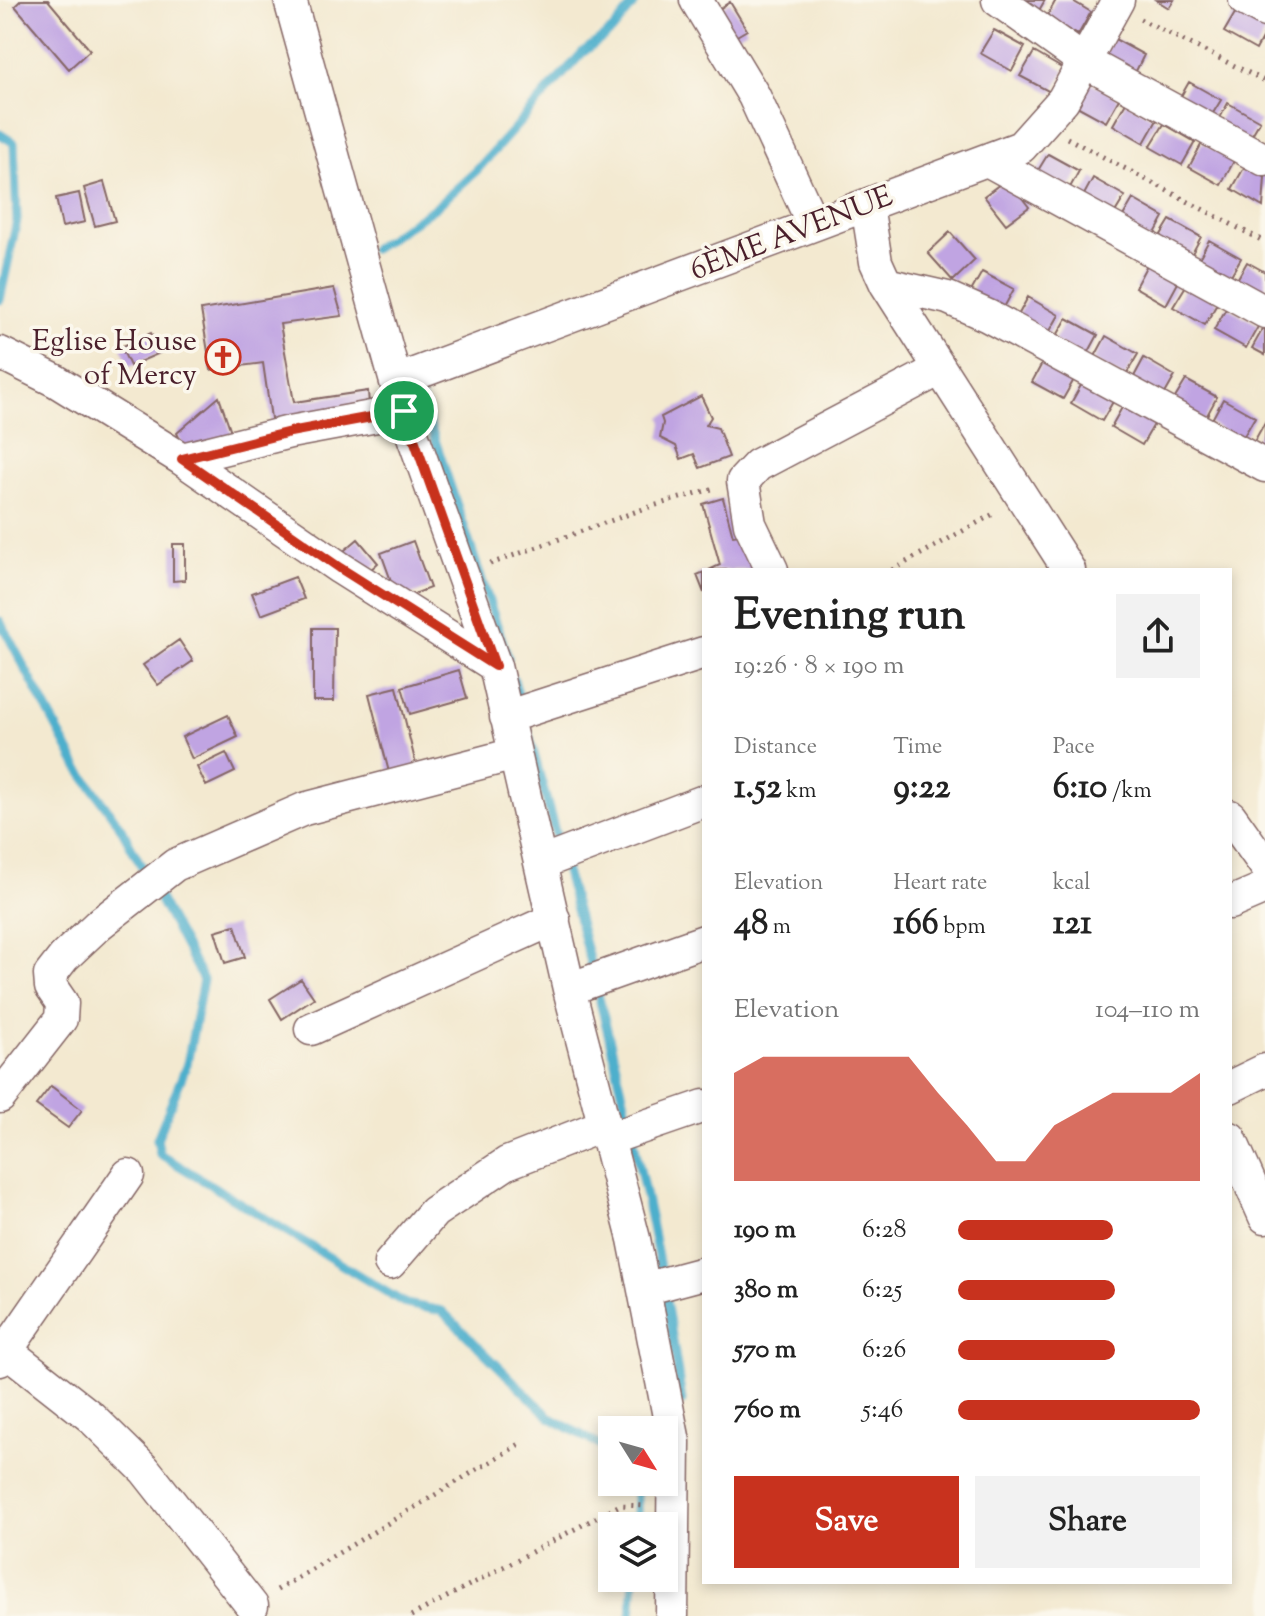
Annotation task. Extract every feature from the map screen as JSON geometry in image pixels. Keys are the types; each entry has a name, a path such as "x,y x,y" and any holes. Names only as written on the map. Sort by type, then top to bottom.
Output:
{"street":[{"path":"290,0 400,396 495,666 569,989 644,1289 674,1442 672,1616"},
{"path":"696,0 754,96 813,224"},
{"path":"998,0 1085,62 1265,160"},
{"path":"1245,0 1265,11"},
{"name":"6ÈME AVENUE","path":"182,459 290,432 400,396 813,224 1021,147 1063,100 1117,4"},
{"path":"989,161 1265,312"},
{"path":"867,205 876,262 886,284 1068,568"},
{"path":"886,284 948,298 988,316 1265,466"},
{"path":"0,353 56,381 182,459 340,568 495,666"},
{"path":"771,568 750,524 743,481 758,465 940,369"},
{"path":"506,717 702,654"},
{"path":"0,1097 61,1019 62,1003 51,987 50,975 98,925 175,865 304,809 515,754"},
{"path":"541,863 702,802"},
{"path":"1232,819 1265,865"},
{"path":"1232,902 1265,888"},
{"path":"311,1029 554,919"},
{"path":"569,989 702,942"},
{"path":"1232,1086 1265,1070"},
{"path":"390,1263 434,1212 507,1163 702,1107"},
{"path":"1232,1143 1265,1217"},
{"path":"128,1175 4,1356 91,1417 145,1470 252,1606"},
{"path":"644,1289 702,1274"}],"path":[{"path":"1117,4 1265,81"},
{"path":"1041,125 1265,242"},
{"path":"463,575 646,508 743,481"},
{"path":"896,568 1023,498"},
{"path":"252,1606 523,1442"},
{"path":"411,1616 620,1505 674,1506"}],"building":[{"path":"21,0 48,0 90,50 69,69 15,6"},
{"path":"1012,0 1045,0 1037,14"},
{"path":"1056,0 1071,0 1091,12 1078,35 1046,18"},
{"path":"1156,0 1174,0 1169,8"},
{"path":"730,2 747,30 730,40 713,13"},
{"path":"1238,8 1265,24 1265,33 1256,50 1224,32"},
{"path":"994,30 1025,47 1012,71 980,53"},
{"path":"1113,38 1144,55 1132,79 1100,61"},
{"path":"1034,52 1065,70 1052,93 1020,76"},
{"path":"1088,81 1119,99 1106,122 1075,105"},
{"path":"1189,82 1221,100 1207,123 1176,105"},
{"path":"1126,102 1157,120 1144,143 1113,125"},
{"path":"1228,103 1260,121 1246,145 1215,127"},
{"path":"1164,124 1195,142 1182,165 1150,147"},
{"path":"1202,143 1234,161 1221,185 1189,167"},
{"path":"1048,154 1079,171 1066,195 1034,177"},
{"path":"1245,166 1265,177 1263,207 1232,189"},
{"path":"1093,178 1125,196 1111,219 1080,202"},
{"path":"1007,179 1029,207 1006,224 984,196"},
{"path":"104,182 115,221 95,226 84,188"},
{"path":"79,193 85,222 62,227 56,198"},
{"path":"1133,199 1164,217 1151,241 1119,223"},
{"path":"1170,220 1201,237 1188,261 1156,243"},
{"path":"950,232 975,260 953,281 928,253"},
{"path":"1209,240 1241,258 1227,282 1196,264"},
{"path":"1247,262 1265,272 1265,303 1234,285"},
{"path":"1148,263 1179,281 1166,305 1135,287"},
{"path":"982,272 1014,289 1001,313 969,295"},
{"path":"1187,284 1218,302 1205,325 1173,307"},
{"path":"334,288 342,316 280,324 294,402 368,391 370,418 273,432 263,363 211,370 201,310"},
{"path":"1028,297 1059,315 1046,338 1015,321"},
{"path":"1227,307 1259,325 1246,348 1214,330"},
{"path":"1067,318 1098,335 1085,359 1054,341"},
{"path":"1265,325 1265,355 1252,348"},
{"path":"151,333 160,353 130,366 121,347"},
{"path":"1106,336 1138,354 1124,378 1093,360"},
{"path":"1045,358 1076,376 1063,399 1032,382"},
{"path":"1144,358 1175,376 1162,399 1131,382"},
{"path":"1084,380 1115,398 1102,421 1071,403"},
{"path":"1186,380 1217,397 1204,421 1172,403"},
{"path":"701,396 711,417 706,425 718,428 729,457 700,468 694,454 681,459 676,446 660,438 661,417"},
{"path":"219,397 233,437 184,449 177,433"},
{"path":"1223,399 1255,417 1241,441 1210,423"},
{"path":"1124,404 1156,421 1142,445 1111,427"},
{"path":"1265,422 1265,455 1251,447"},
{"path":"723,498 733,536 747,534 764,568 713,568 720,565 703,504"},
{"path":"358,539 378,563 360,579 339,555"},
{"path":"413,541 430,588 398,600 381,553"},
{"path":"173,544 185,544 185,580 173,581"},
{"path":"295,577 304,599 261,615 252,593"},
{"path":"313,628 335,628 334,701 313,701"},
{"path":"179,640 193,661 158,685 143,665"},
{"path":"459,670 467,698 410,714 402,687"},
{"path":"397,687 419,777 392,784 369,694"},
{"path":"228,715 238,737 192,759 182,737"},
{"path":"226,753 235,772 206,786 197,767"},
{"path":"235,925 245,957 225,963 215,931"},
{"path":"301,979 314,998 282,1019 270,999"},
{"path":"51,1086 82,1110 68,1128 36,1105"}],"waterway":[{"path":"373,249 436,207 476,171 583,52 612,31 637,0"},
{"path":"0,134 14,143 17,220 0,300"},
{"path":"419,382 416,383 508,658"},
{"path":"0,621 77,766 121,828 203,980 187,1064 157,1139 160,1154 406,1304 442,1311 551,1418 598,1444"},
{"path":"514,680 631,1128 668,1309 682,1401"},
{"path":"637,1496 637,1512"},
{"path":"631,1616 633,1592"}],"place":[{"name":"Eglise House of Mercy","path":"223,357"}],"route":[{"path":"404,411 495,666 340,568 182,459 290,432 404,411"}]}
